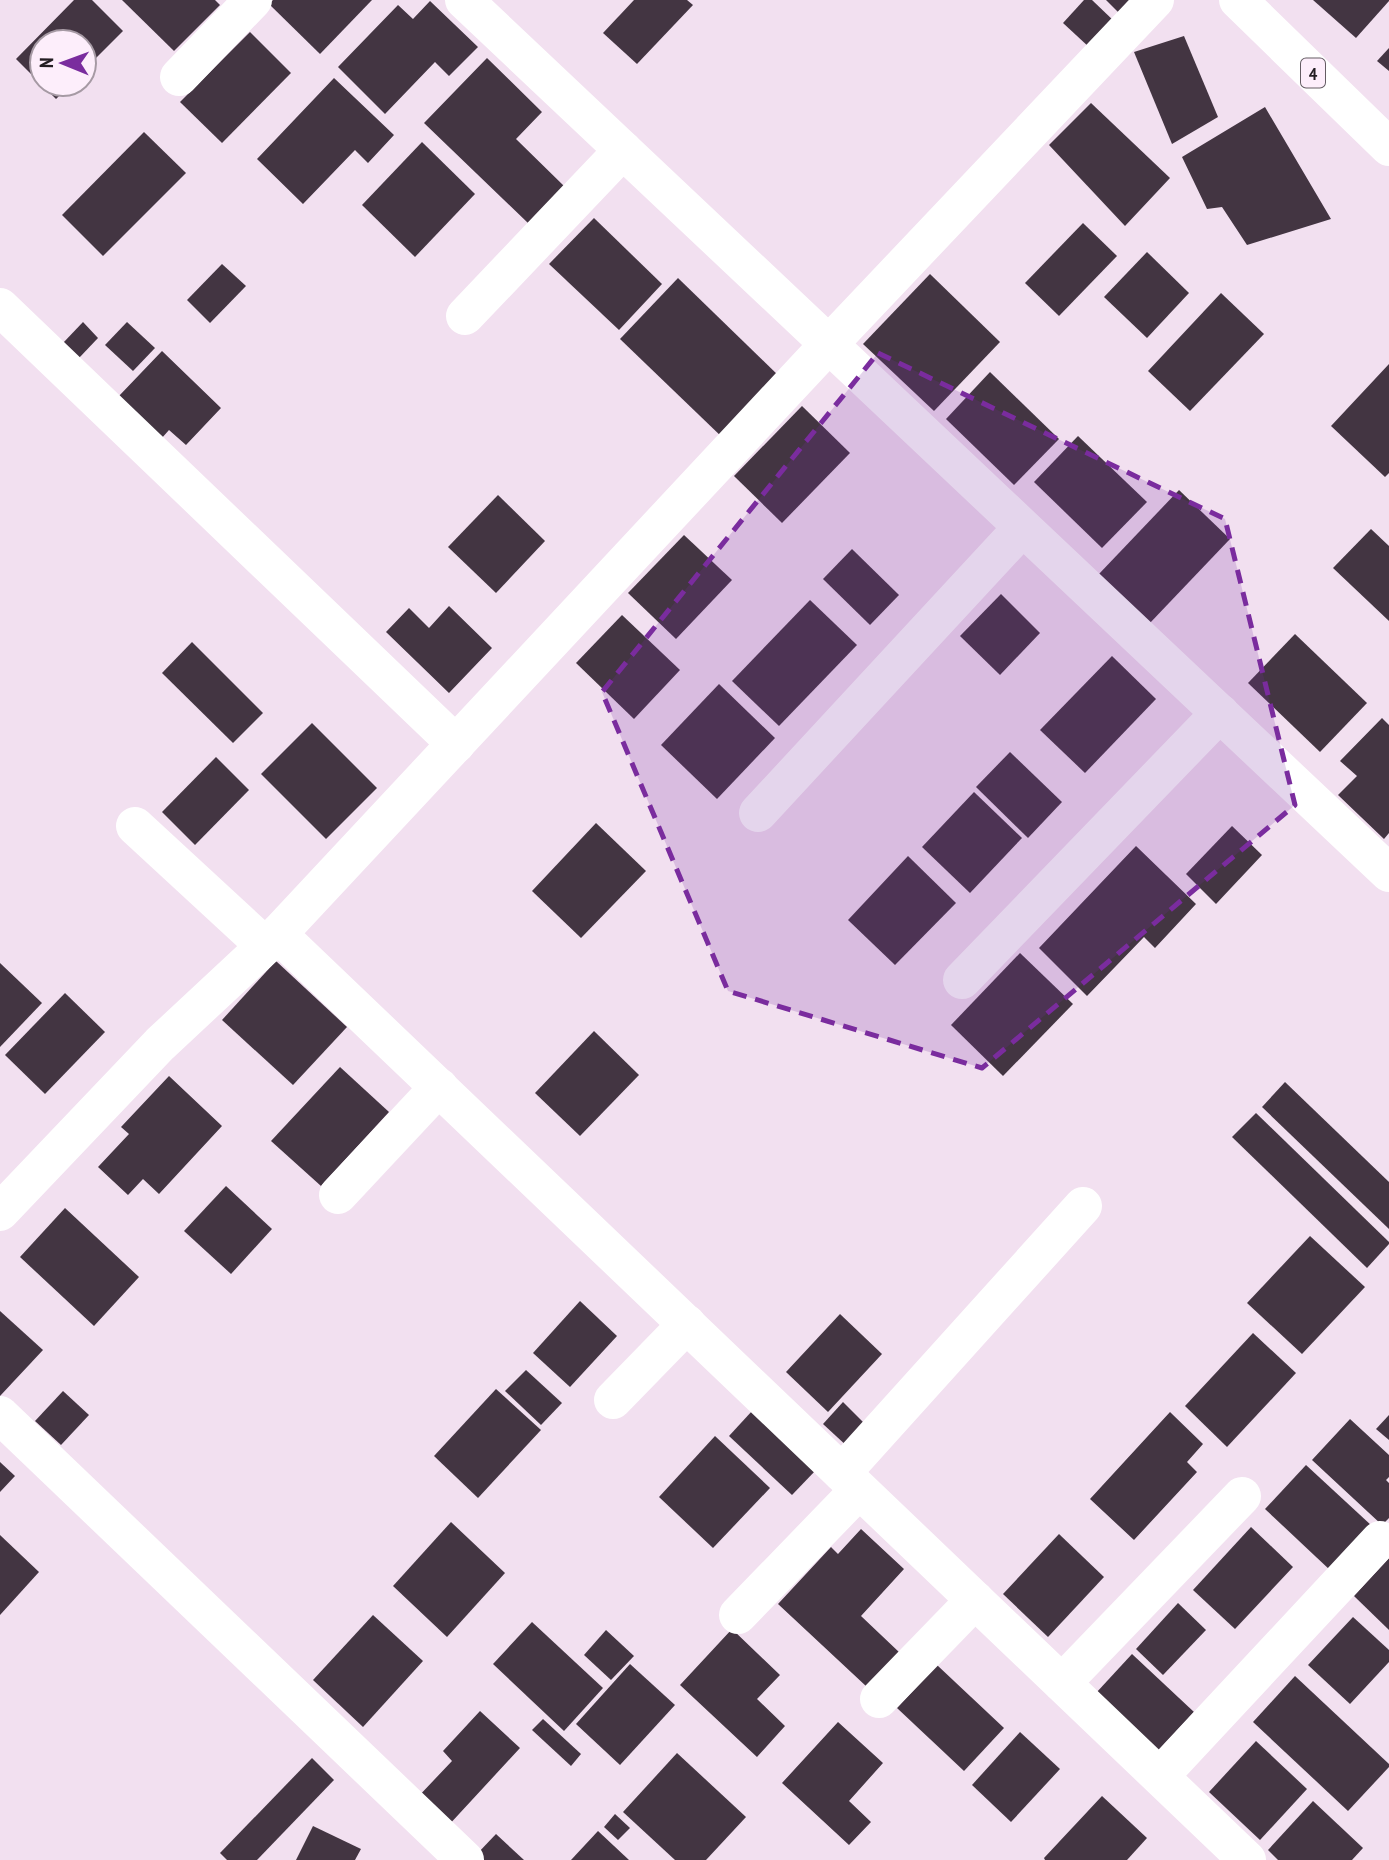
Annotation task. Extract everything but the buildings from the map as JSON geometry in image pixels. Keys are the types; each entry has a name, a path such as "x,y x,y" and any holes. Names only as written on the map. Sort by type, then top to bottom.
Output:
{"street":[{"path":"179,77 253,0"},
{"path":"464,0 1389,873"},
{"path":"0,1212 160,1044 272,940 1155,0"},
{"name":"4","path":"1240,1 1389,147"},
{"path":"465,316 623,150"},
{"path":"0,307 456,744"},
{"path":"758,813 1022,528"},
{"path":"962,980 1220,713"},
{"path":"135,826 272,940 439,1087 1247,1860"},
{"path":"338,1195 439,1087"},
{"path":"738,1615 1083,1206"},
{"path":"614,1400 687,1324"},
{"path":"0,1415 465,1860"},
{"path":"1062,1683 1242,1496"},
{"path":"1160,1776 1380,1541"},
{"path":"879,1699 975,1600"}],"highlighted area":[{"path":"878,353 1225,519 1295,805 982,1068 728,991 602,692"}]}
